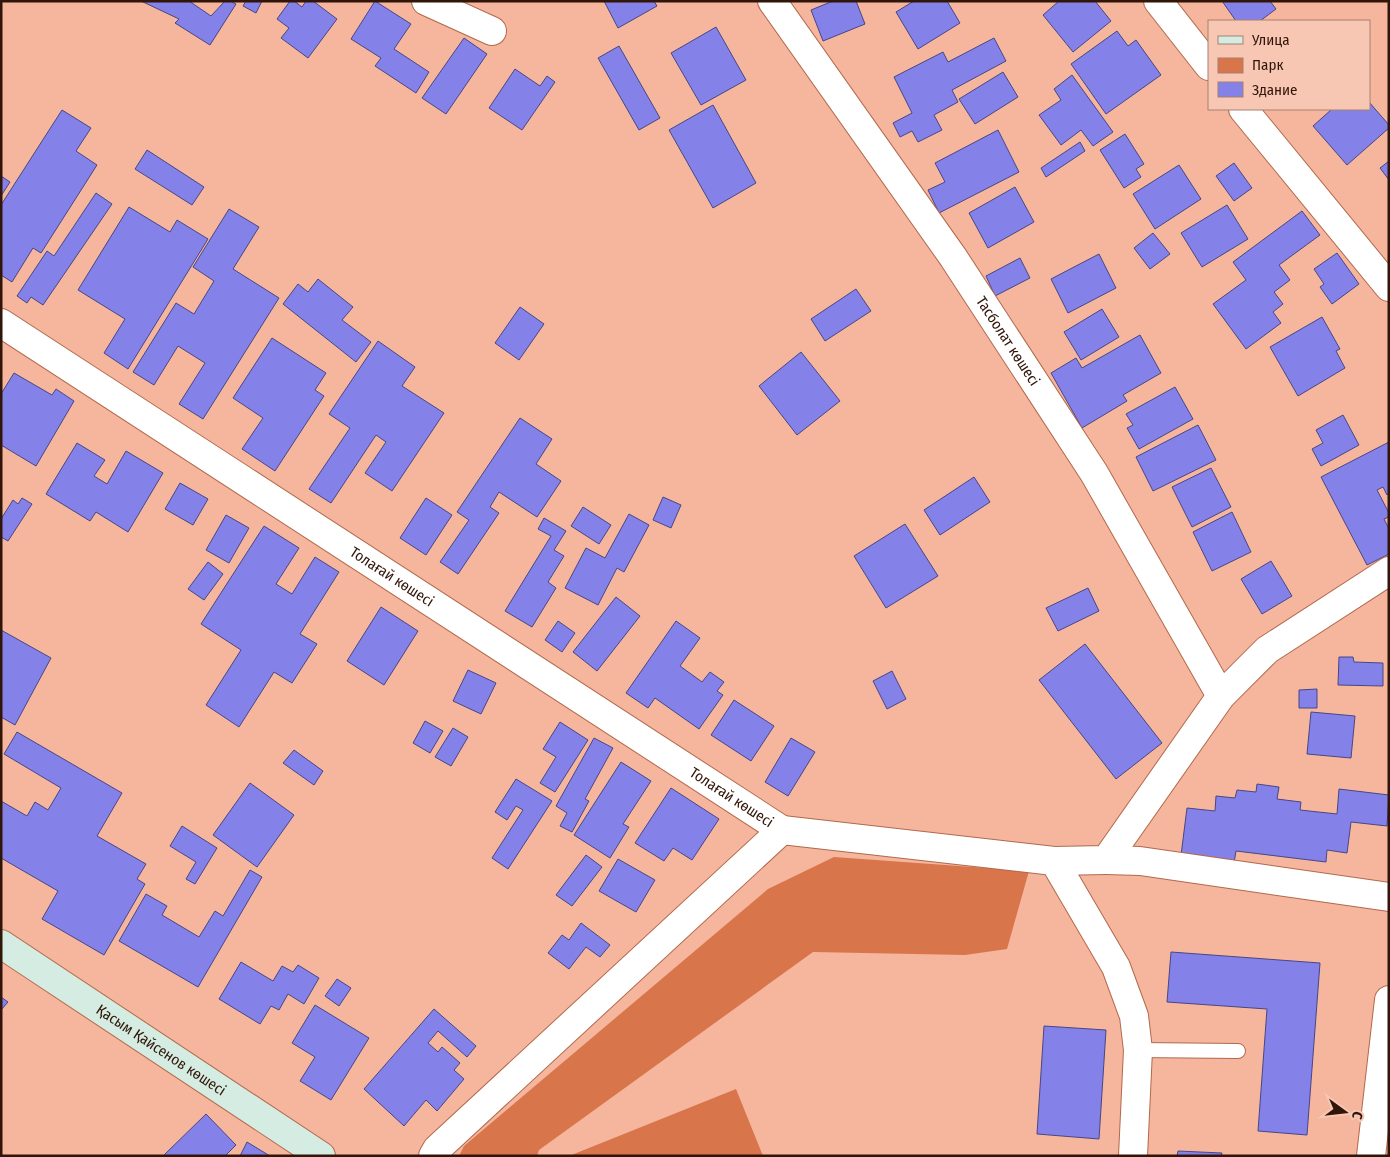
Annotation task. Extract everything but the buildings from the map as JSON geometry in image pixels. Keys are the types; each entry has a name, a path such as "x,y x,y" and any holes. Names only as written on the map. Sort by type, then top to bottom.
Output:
{"street":[{"path":"426,1 492,31"},
{"name":"Тасболат көшесі","path":"772,1 953,257 1094,473 1220,696"},
{"path":"1158,1 1208,65"},
{"path":"1244,110 1389,287"},
{"name":"Толағай көшесі","path":"1,324 782,830"},
{"path":"1106,860 1220,696 1267,650 1389,571"},
{"path":"433,1156 437,1149 782,830 1054,861 1140,861 1389,897"},
{"path":"1054,861 1116,967 1134,1016 1138,1050 1133,1156"},
{"name":"Қасым Қайсенов көшесі","path":"1,944 321,1156"},
{"path":"1372,1156 1389,1000"}],"lane":[{"path":"1138,1050 1238,1051"}],"green space":[{"path":"834,857 1029,871 1007,949 965,955 813,952 539,1150 537,1156 459,1156 464,1146 768,889"},
{"path":"736,1089 763,1156 569,1156"}]}
